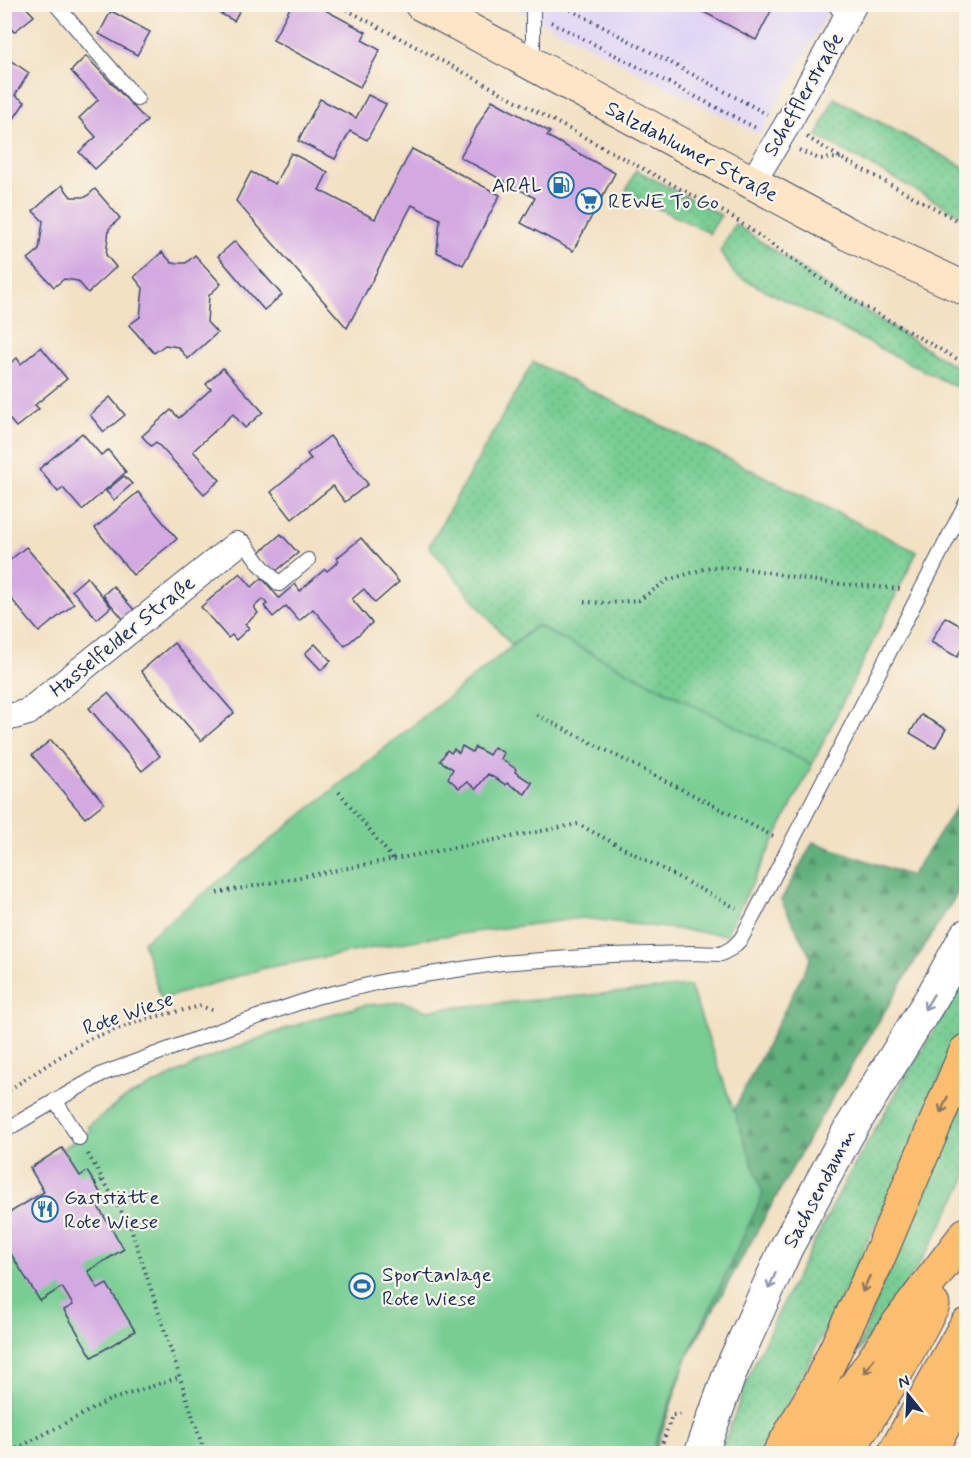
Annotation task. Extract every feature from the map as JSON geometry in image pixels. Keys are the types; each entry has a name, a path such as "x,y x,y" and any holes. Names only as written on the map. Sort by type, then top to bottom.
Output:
{"highway":[{"path":"779,1454 821,1380 870,1276 966,1051"},
{"path":"809,1454 897,1325 966,1234"},
{"path":"846,1454 890,1384 966,1243"},
{"path":"894,1454 966,1325"},
{"path":"929,1454 966,1384"}],"main road":[{"name":"Salzdahlumer Straße","path":"421,4 848,234 966,289"}],"street":[{"name":"Schefflerstraße","path":"752,183 782,132 845,9"},
{"name":"Hasselfelder Straße","path":"4,716 28,712 236,545"},
{"name":"Sachsendamm","path":"701,1454 698,1416 731,1370 786,1248 848,1133 934,994 966,936"}],"lane":[{"path":"58,7 137,99"},
{"path":"533,8 533,65"},
{"path":"4,1131 102,1074 316,997 385,981 490,965 611,955 721,954 732,948 741,939 753,917 966,503"},
{"path":"236,545 244,542 279,584 308,560"},
{"path":"55,1100 79,1138"}],"path":[{"path":"336,4 730,216 844,295 966,364"},
{"path":"560,4 782,132 819,159 841,158"},
{"path":"533,8 782,132 841,158 966,225"},
{"path":"584,602 610,603 639,600 668,580 710,567 742,568 830,584 899,589 924,587"},
{"path":"537,715 790,844"},
{"path":"339,792 393,859"},
{"path":"217,893 578,824 753,917"},
{"name":"Rote Wiese","path":"4,1093 89,1040 146,1019 201,1006 219,1013 234,1025"},
{"path":"79,1138 131,1228 205,1454"},
{"path":"96,1184 103,1180"},
{"path":"4,1262 10,1260"},
{"path":"6,1454 110,1400 180,1377"},
{"path":"658,1454 672,1415 698,1416"}],"shaded area":[{"path":"510,5 832,5 760,135"}],"green space":[{"path":"834,98 966,168 966,218 817,136"},
{"path":"636,170 721,215 709,234 625,193"},
{"path":"735,224 843,297 966,373 966,392 735,275 720,251"},
{"path":"533,362 917,552 812,765 537,626 511,645 429,546"},
{"path":"537,626 812,765 726,935 582,918 428,938 265,968 161,999 143,942"},
{"path":"966,793 966,880 819,1120 687,1357 655,1453 593,1453 679,1218 811,958 781,900 813,842 911,876"},
{"path":"966,979 966,1017 890,1193 798,1384 761,1453 722,1454 753,1366 847,1178"},
{"name":"Sportanlage Rote Wiese","path":"690,986 763,1194 687,1357 651,1453 5,1454 5,1216 44,1192 30,1168 91,1131 88,1126 124,1099 204,1060 320,1017 365,1005 403,1002 425,1010"},
{"path":"966,1094 966,1179 931,1245 892,1306 856,1355 878,1296"}],"building":[{"path":"203,4 243,4 234,21"},
{"path":"292,4 314,4 366,32 362,40 380,50 360,87 273,40"},
{"path":"689,4 763,4 772,9 756,40"},
{"path":"4,5 24,5 34,16 14,32 4,20"},
{"path":"111,11 150,32 137,55 99,34"},
{"path":"86,56 147,121 95,169 79,152 96,137 79,118 98,100 71,71"},
{"path":"10,60 29,73 15,95 25,102 9,126 4,123 4,68"},
{"path":"368,95 386,104 367,140 350,131 335,159 298,141 320,99 356,118"},
{"name":"ARAL","path":"492,100 550,132 547,136 615,173 573,251 521,223 535,198 460,157"},
{"path":"412,149 500,195 463,265 437,252 440,219 412,205 347,328 236,201 251,172 275,184 291,153 328,172 319,190 375,219"},
{"path":"62,185 71,197 86,197 95,189 120,218 109,229 106,255 116,267 88,293 78,281 64,279 54,287 28,259 39,250 43,221 33,211"},
{"path":"235,241 282,295 264,310 218,256"},
{"path":"162,252 172,263 186,263 195,255 221,284 209,295 207,322 217,333 188,359 178,347 165,345 154,353 129,325 140,317 143,288 134,277"},
{"path":"41,347 67,379 35,405 39,409 16,427 4,413 4,378 7,376 4,368 17,358 21,364"},
{"path":"223,368 263,412 245,428 233,414 193,451 220,480 204,494 156,442 151,446 142,436 171,410 179,418 211,389 206,384"},
{"path":"110,397 125,415 104,432 90,415"},
{"path":"82,433 101,455 108,450 126,472 82,510 63,488 58,492 39,469"},
{"path":"330,436 368,484 345,502 333,486 292,519 271,492 311,459 307,454"},
{"path":"124,476 132,484 114,500 106,491"},
{"path":"138,492 177,539 133,575 95,528"},
{"path":"281,534 298,553 275,572 259,553"},
{"path":"361,538 399,582 375,603 364,589 352,599 372,623 345,646 313,609 299,621 286,606 273,617 264,606 267,604 263,599 254,607 258,613 245,624 249,628 236,640 232,635 228,638 201,607 240,573 252,587 262,578 279,598 295,584 300,591 325,569 327,571 339,561 337,558"},
{"path":"26,547 74,604 39,632 4,590 4,565"},
{"path":"87,577 111,607 97,619 72,590"},
{"path":"113,586 135,611 124,620 103,595"},
{"path":"945,617 966,629 966,640 957,657 931,642"},
{"path":"174,643 234,713 201,741 141,671"},
{"path":"315,644 331,661 321,670 305,653"},
{"path":"108,693 160,756 142,771 89,708"},
{"path":"921,715 946,729 935,748 910,733"},
{"path":"51,740 104,803 85,818 32,755"},
{"path":"462,746 472,752 475,747 489,755 494,747 504,753 501,759 532,783 525,794 488,774 476,789 467,782 459,788 448,778 453,769 440,761 447,750 451,753 454,749 459,753"},
{"path":"62,1148 80,1176 87,1171 105,1200 97,1205 124,1249 88,1271 98,1289 107,1284 135,1331 92,1357 64,1310 73,1305 62,1287 40,1301 11,1254 4,1258 4,1216 44,1192 30,1168"}],"place":[{"name":"ARAL","path":"561,185"},
{"name":"REWE To Go","path":"589,201"},
{"name":"Gaststätte Rote Wiese","path":"45,1209"},
{"name":"Sportanlage Rote Wiese","path":"362,1286"}]}
